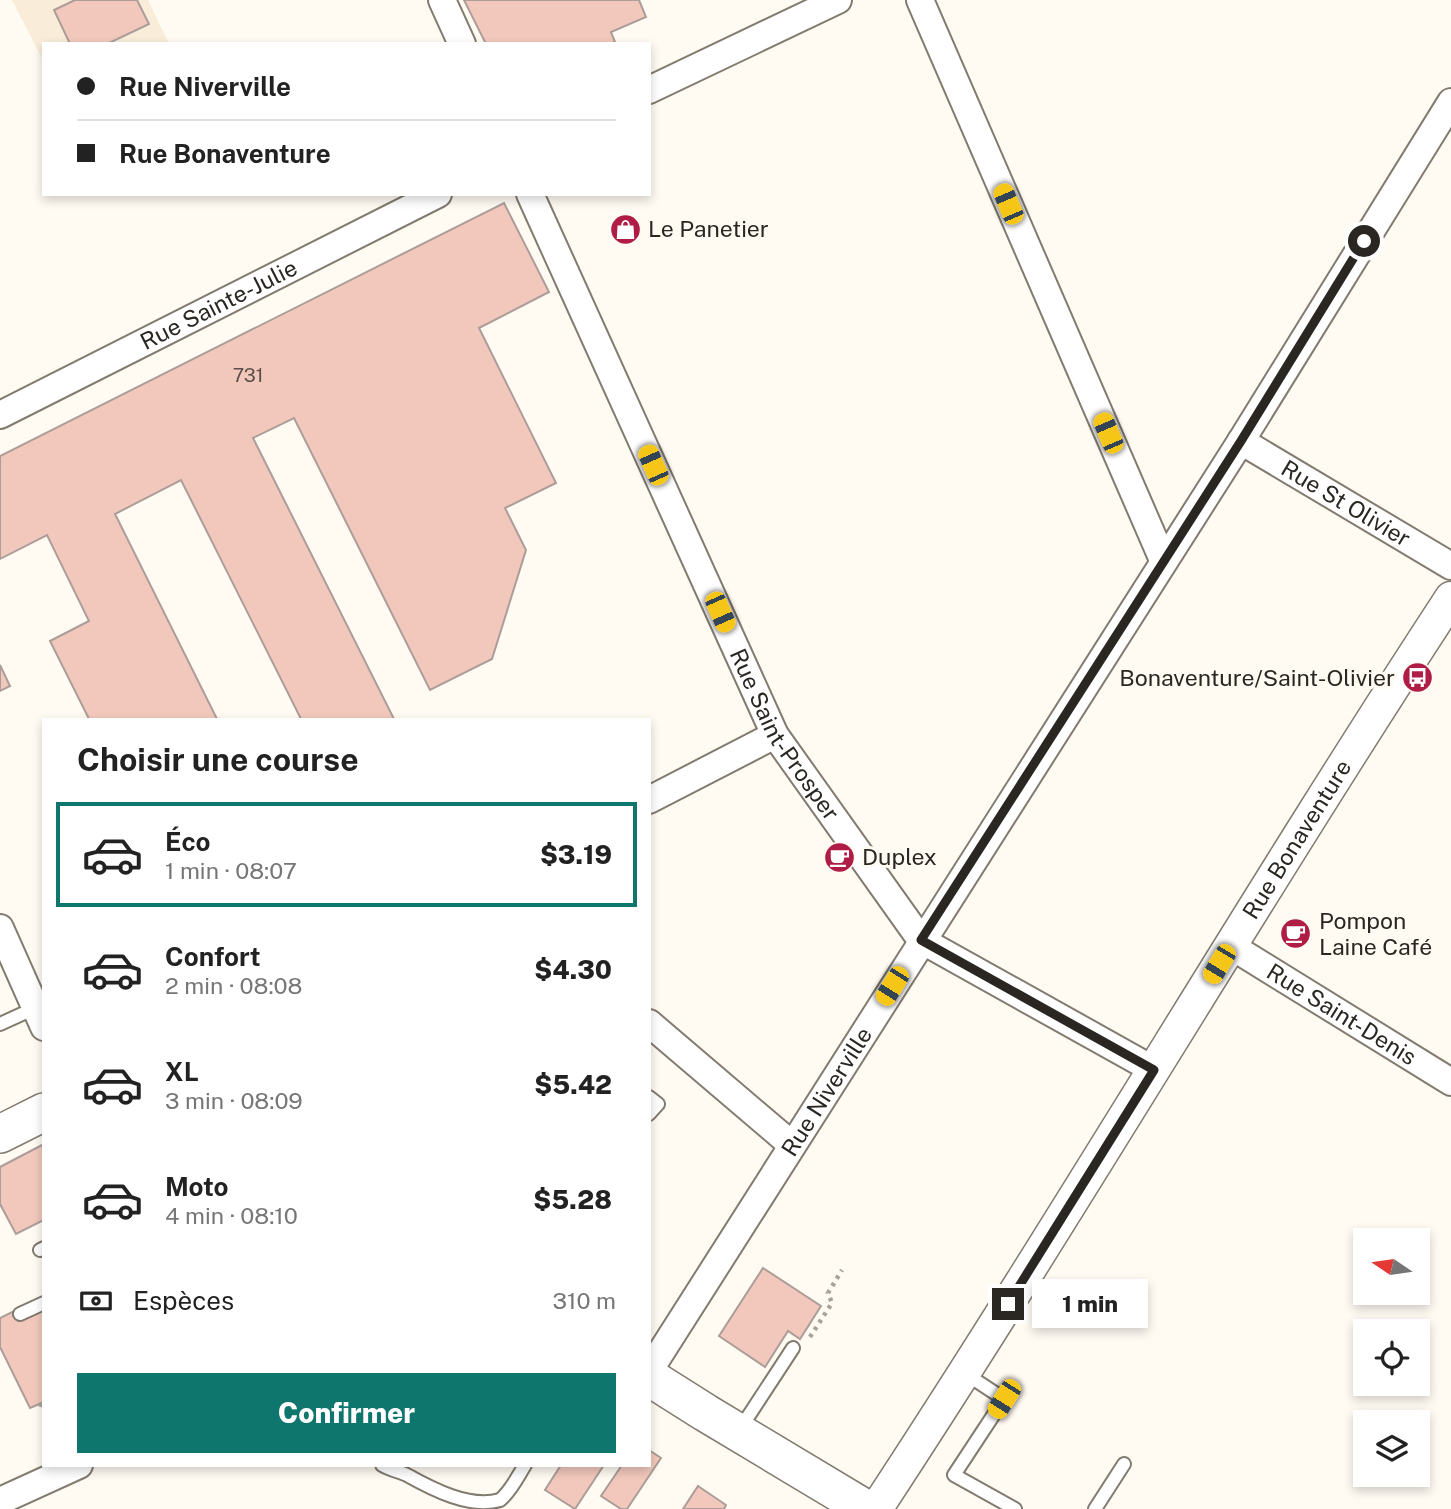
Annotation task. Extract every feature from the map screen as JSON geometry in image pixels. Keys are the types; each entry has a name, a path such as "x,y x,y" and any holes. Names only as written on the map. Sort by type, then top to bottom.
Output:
{"main road":[{"path":"0,1135 42,1113"},
{"path":"651,1378 866,1509"}],"street":[{"path":"442,0 460,42"},
{"path":"651,89 838,0"},
{"path":"920,0 1163,560"},
{"name":"Rue Niverville","path":"651,1368 1241,441 1451,102"},
{"name":"Rue Sainte-Julie","path":"0,415 434,196"},
{"name":"Rue Saint-Prosper","path":"531,196 775,735 921,940 1154,1070"},
{"name":"Rue St Olivier","path":"1241,441 1451,566"},
{"name":"Rue Bonaventure","path":"876,1509 965,1373 1451,598"},
{"path":"651,799 775,735"},
{"path":"0,928 39,1018"},
{"name":"Rue Saint-Denis","path":"1231,946 1451,1082"},
{"path":"651,1025 792,1145"},
{"path":"0,1501 75,1467"}],"lane":[{"path":"0,1024 39,1018"},
{"path":"651,1099 657,1104 651,1112"},
{"path":"20,1314 42,1304"},
{"path":"738,1432 793,1348"},
{"path":"965,1373 1004,1399 954,1475 1015,1509"},
{"path":"1095,1509 1124,1464"},
{"path":"387,1467 406,1475 449,1501 476,1507 489,1506 500,1500 525,1467"}],"path":[{"path":"821,1319 832,1303 828,1293 842,1270"}],"shaded area":[{"path":"12,0 148,0 168,42 42,42 42,58"}],"building":[{"path":"75,0 137,0 149,24 111,42 69,42 54,10"},
{"path":"464,0 639,0 646,17 611,32 615,42 485,42"},
{"path":"504,203 549,292 479,328 556,483 505,508 526,550 492,659 430,690 294,418 253,438 393,718 300,718 181,480 115,514 217,718 88,718 50,641 89,621 47,535 0,559 0,456"},
{"path":"0,665 10,686 0,691"},
{"path":"42,1145 42,1221 16,1234 0,1204 0,1167"},
{"path":"763,1268 821,1306 800,1339 788,1331 765,1367 719,1336"},
{"path":"18,1309 23,1320 42,1311 42,1403 30,1408 0,1347 0,1318"},
{"path":"651,1451 661,1458 627,1509 621,1509 601,1496 621,1467 651,1467"},
{"path":"560,1467 603,1467 575,1509 545,1490"},
{"path":"698,1486 726,1505 724,1509 683,1509"}],"place":[{"name":"Le Panetier","path":"625,229"},
{"name":"Bonaventure/Saint-Olivier","path":"1418,678"},
{"name":"Duplex","path":"839,857"},
{"name":"Pompon Laine Café","path":"1296,934"}],"route":[{"path":"1008,1304 1154,1070 921,940 1241,441 1364,241"}]}
